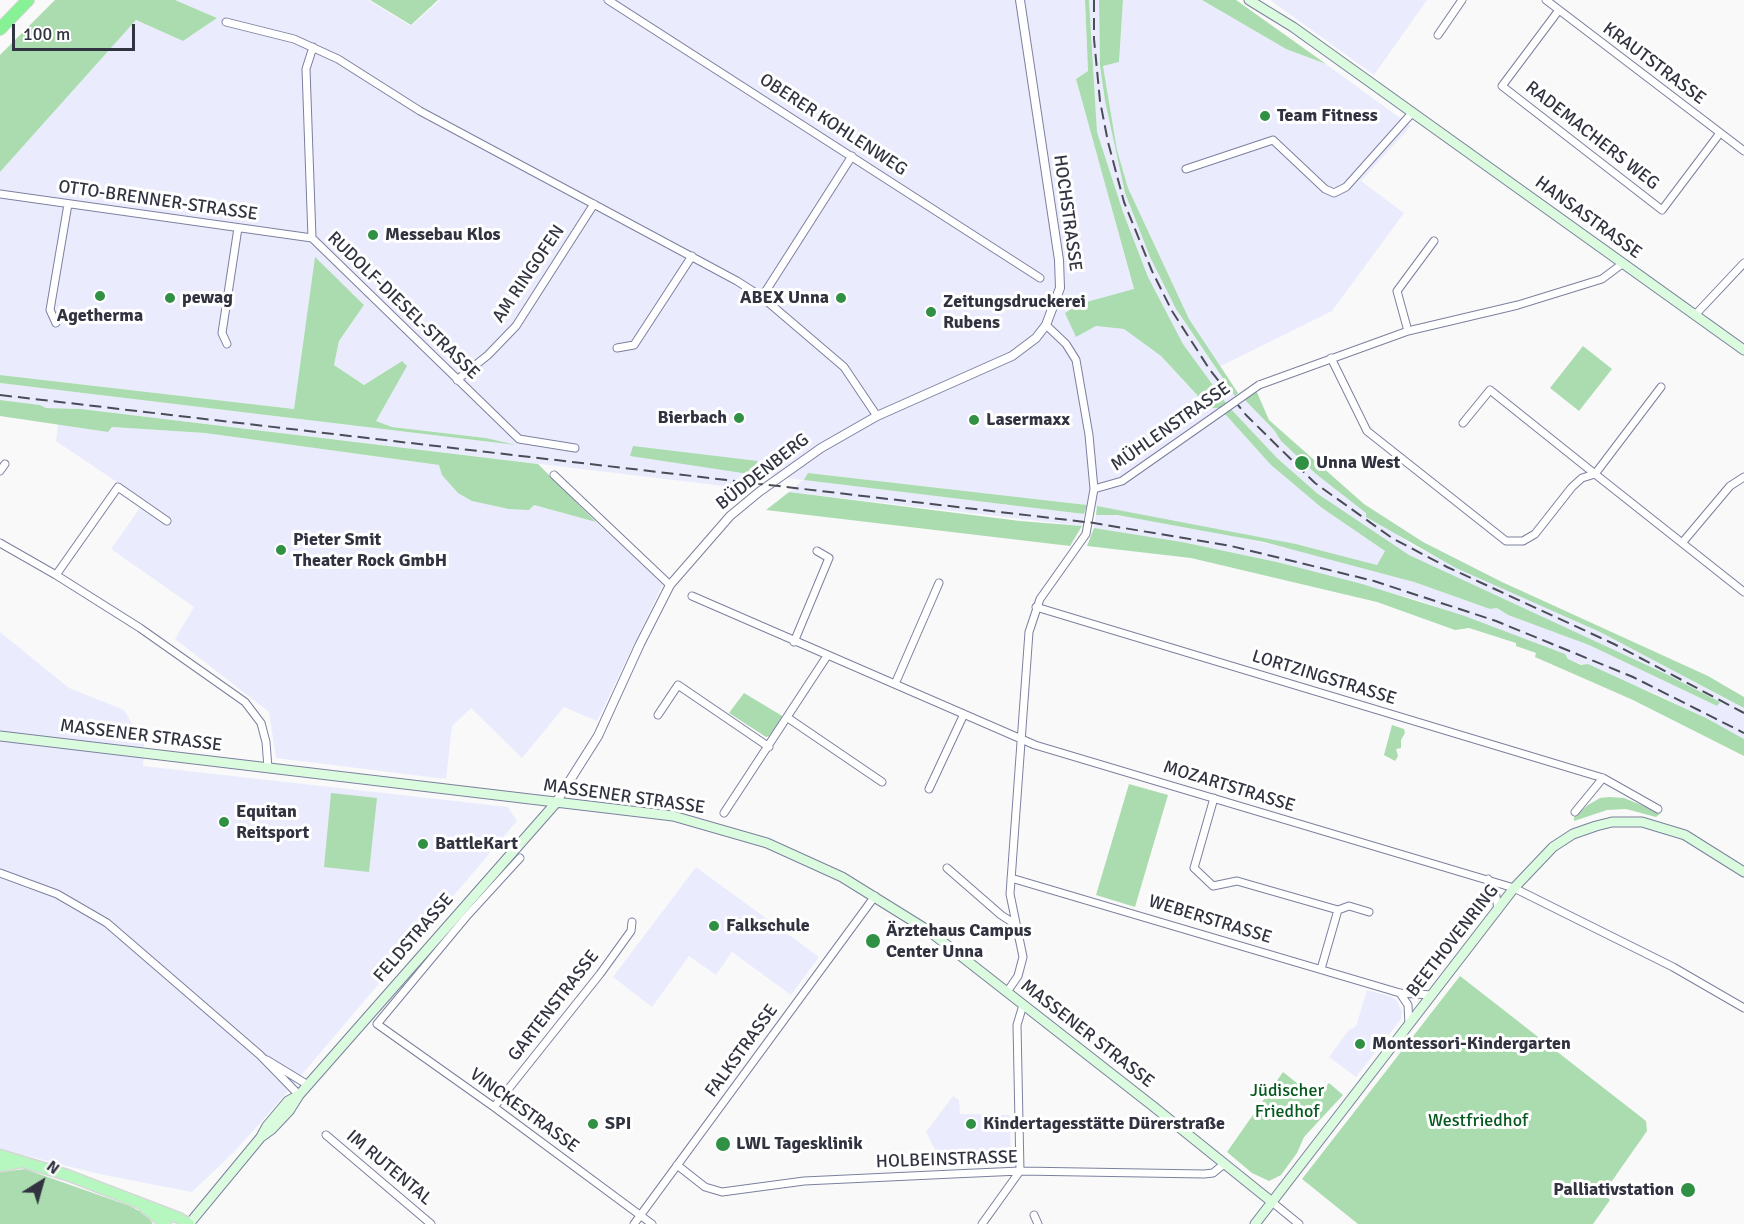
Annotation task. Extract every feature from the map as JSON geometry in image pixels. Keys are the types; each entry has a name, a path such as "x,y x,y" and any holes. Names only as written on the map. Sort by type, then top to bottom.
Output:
{"highway":[{"path":"0,28 28,0"}],"main road":[{"name":"HANSASTRASSE","path":"1250,0 1293,27 1744,350"},
{"name":"MASSENER STRASSE","path":"0,736 555,804 673,816 715,826 766,843 814,862 874,896 941,940 1272,1202"},
{"name":"FELDSTRASSE","path":"189,1224 261,1137 278,1123 299,1095 555,804"},
{"name":"BEETHOVENRING","path":"1255,1224 1514,888 1539,860 1562,841 1596,826 1627,821 1656,824 1685,835 1744,872"},
{"path":"0,1155 27,1162 189,1224"},
{"path":"0,1166 27,1162"},
{"path":"141,1204 161,1222"}],"street":[{"name":"OBERER KOHLENWEG","path":"608,0 1040,278"},
{"name":"HOCHSTRASSE","path":"1020,0 1059,260 1060,288 1046,325"},
{"path":"1438,35 1462,0"},
{"name":"KRAUTSTRASSE","path":"1546,0 1744,151"},
{"name":"RADEMACHERS WEG","path":"1559,10 1502,86 1662,210 1720,132"},
{"path":"226,22 313,47 338,59 420,111 692,256 762,297 844,367 877,416"},
{"name":"RUDOLF-DIESEL-STRASSE","path":"313,47 306,69 312,238 519,439 575,448"},
{"path":"1186,169 1273,140 1324,189 1334,193 1346,187 1412,113"},
{"path":"762,297 852,156"},
{"name":"OTTO-BRENNER-STRASSE","path":"0,194 312,238"},
{"path":"56,323 50,310 68,204"},
{"name":"AM RINGOFEN","path":"457,380 488,355 516,326 594,204"},
{"path":"227,344 222,333 238,228"},
{"path":"1408,331 1397,291 1434,241"},
{"path":"617,348 634,345 692,256"},
{"path":"1695,315 1744,263"},
{"name":"MÜHLENSTRASSE","path":"1094,489 1122,481 1259,386 1408,331 1528,302 1602,279 1622,264"},
{"path":"1007,992 1018,976 1023,957 1010,894 1023,740 1029,632 1036,607 1086,534 1094,489 1089,435 1076,360 1066,344 1046,325"},
{"name":"BÜDDENBERG","path":"555,804 598,736 670,585 714,532 759,492 815,452 877,416 1002,362 1027,346 1046,325"},
{"path":"1331,358 1367,431 1506,541 1523,541 1535,534 1572,487 1582,478 1595,474 1661,387"},
{"path":"1463,423 1490,390 1744,592"},
{"path":"0,471 5,464"},
{"path":"554,475 670,585"},
{"path":"1682,543 1730,486 1744,477"},
{"path":"56,575 118,487 167,521"},
{"path":"0,543 56,575 147,633 245,702 261,723 267,742 268,768"},
{"path":"794,642 829,558 817,551"},
{"path":"895,684 939,583"},
{"name":"MOZARTSTRASSE","path":"692,596 1023,740 1514,888 1673,967 1744,1008"},
{"name":"LORTZINGSTRASSE","path":"1036,607 1603,778 1658,808"},
{"path":"724,813 827,656"},
{"path":"658,715 678,685 769,747"},
{"path":"929,789 964,714"},
{"path":"788,718 882,782"},
{"path":"1575,812 1603,778"},
{"path":"1214,798 1194,868 1213,886 1237,881 1338,910 1348,906 1369,912"},
{"name":"FELDSTRASSE","path":"377,1024 466,917 520,858"},
{"path":"947,868 1001,915 1015,924"},
{"path":"0,873 44,887 101,918 260,1055 299,1095"},
{"name":"WEBERSTRASSE","path":"1011,878 1401,993 1432,995"},
{"path":"1488,879 1495,891 1498,910"},
{"name":"FALKSTRASSE","path":"634,1224 874,896"},
{"path":"1321,969 1338,910"},
{"name":"GARTENSTRASSE","path":"494,1107 600,974 631,931 632,922"},
{"path":"1401,993 1408,1005 1409,1025"},
{"path":"982,1224 1020,1172 1017,1025 1023,1005"},
{"name":"VINCKESTRASSE","path":"377,1024 652,1224"},
{"path":"260,1055 308,1085"},
{"name":"IM RUTENTAL","path":"326,1135 431,1224"},
{"name":"HOLBEINSTRASSE","path":"677,1165 705,1187 722,1192 804,1181 1020,1172 1204,1174 1213,1173 1224,1164"},
{"name":"MASSENER STRASSE","path":"1272,1202 1299,1224"},
{"path":"1034,1215 1038,1224"}],"shaded area":[{"path":"175,0 368,0 411,26 440,0 1085,0 1088,71 1076,79 1134,290 1079,304 1066,313 1076,336 1096,326 1124,329 1161,356 1208,408 1219,408 1271,465 1322,508 1385,551 1377,565 1296,544 1087,505 808,473 805,480 1084,514 1082,526 789,492 803,480 750,474 732,487 81,409 46,408 40,405 0,400 0,383 508,444 486,438 392,427 375,421 402,361 364,385 334,365 339,341 364,305 315,258 294,409 0,375 0,172 136,20 183,41 217,18"},
{"path":"1089,0 1099,0 1100,66 1105,101 1125,193 1150,257 1176,309 1235,396 1226,403 1183,344 1148,277 1123,212 1097,132"},
{"path":"1123,0 1202,0 1286,49 1326,64 1411,126 1361,181 1404,213 1332,311 1219,367 1189,319 1128,188 1117,150 1103,66 1119,61"},
{"path":"1270,0 1427,0 1374,75"},
{"path":"1243,398 1274,430 1281,441 1316,474 1413,546 1600,632 1744,708 1744,739 1657,694 1568,659 1564,654 1421,601 1277,562 1182,542 1094,528 1096,515 1102,513 1197,528 1336,559 1414,582 1490,609 1497,608 1508,615 1589,645 1717,706 1719,703 1409,555 1357,523 1318,494 1277,458 1230,408"},
{"path":"58,424 108,432 112,427 205,433 439,465 534,505 596,522 663,584 597,721 564,707 522,758 471,708 452,726 446,779 276,758 269,712 175,639 194,607 111,549 145,501 56,441"},
{"path":"0,632 69,688 124,710 144,744 143,766 508,807 517,821 276,1105 235,1151 192,1192 99,1174 0,1149"},
{"name":"Falkschule","path":"696,867 819,957 791,995 732,952 716,975 689,956 652,1007 613,977"},
{"name":"Montessori-Kindergarten","path":"1367,990 1392,997 1397,1001 1402,1012 1401,1019 1356,1077 1329,1057 1348,1031 1356,1026"},
{"name":"Kindertagesstätte Dürerstraße","path":"953,1096 959,1100 960,1114 1010,1115 1011,1158 1004,1163 953,1166 941,1161 926,1132"}],"green space":[{"path":"55,0 175,0 217,18 183,41 136,20 0,172 0,55"},
{"path":"370,0 438,0 411,25"},
{"path":"1085,0 1089,0 1097,132 1123,212 1148,277 1183,344 1226,403 1219,408 1209,408 1161,356 1124,329 1096,326 1076,337 1065,313 1079,304 1134,289 1076,79 1088,71"},
{"path":"1099,0 1123,0 1119,62 1103,66 1117,150 1128,188 1189,319 1238,393 1235,396 1176,309 1150,257 1125,193 1105,101 1100,66"},
{"path":"1202,0 1236,0 1326,64 1286,49"},
{"path":"315,257 364,305 339,341 334,365 364,385 402,361 407,366 376,421 392,427 486,438 516,445 0,383 0,375 294,409"},
{"path":"1583,346 1612,369 1579,411 1550,388"},
{"path":"1256,390 1269,420 1364,504 1423,542 1502,582 1708,676 1744,697 1744,708 1600,632 1456,568 1366,517 1366,513 1316,474 1281,441 1274,430 1243,398"},
{"path":"0,400 40,405 46,408 81,409 538,464 596,522 534,505 529,510 509,509 472,501 458,493 442,475 439,465 205,433 112,427 108,432 0,416"},
{"path":"1230,408 1277,458 1318,494 1409,555 1666,674 1720,702 1717,706 1589,645 1508,615 1497,608 1490,609 1414,582 1264,542 1117,515 1096,515 1097,506 1296,544 1377,565 1385,551 1322,508 1271,465 1224,413"},
{"path":"633,446 758,461 749,474 630,456"},
{"path":"808,473 1087,505 1084,514 804,480"},
{"path":"789,492 1020,521 1082,526 1070,546 766,510"},
{"path":"1094,528 1182,542 1277,562 1362,584 1462,615 1565,654 1568,659 1581,665 1588,664 1706,718 1744,739 1744,756 1633,700 1535,657 1536,653 1516,646 1516,643 1469,628 1455,630 1377,602 1191,558 1087,546"},
{"path":"744,693 784,717 771,736 766,737 729,713"},
{"path":"1392,725 1404,729 1405,733 1401,740 1401,748 1396,749 1398,756 1395,761 1384,755"},
{"path":"1129,784 1168,795 1135,907 1096,895"},
{"path":"331,793 377,798 369,872 324,867"},
{"path":"1600,798 1624,798 1661,813 1656,817 1626,809 1607,810 1574,821 1574,817 1588,805"},
{"name":"Westfriedhof","path":"1460,976 1646,1121 1647,1131 1607,1188 1604,1194 1610,1200 1593,1224 1358,1224 1302,1179"},
{"name":"Jüdischer Friedhof","path":"1283,1072 1316,1098 1329,1083 1343,1095 1304,1137 1297,1153 1281,1175 1269,1181 1252,1173 1227,1152"},
{"path":"25,1169 130,1206 147,1215 153,1224 0,1224 0,1172"}],"railway":[{"path":"1094,0 1094,39 1100,101 1124,202 1152,271 1172,311 1210,370 1246,415 1315,483 1392,538 1447,567 1614,644 1744,713"},
{"path":"0,395 1094,523 1231,546 1374,581 1496,621 1633,677 1744,733"}],"place":[{"name":"Team Fitness","path":"1265,116"},
{"name":"Messebau Klos","path":"373,235"},
{"name":"Agetherma","path":"100,296"},
{"name":"pewag","path":"170,298"},
{"name":"ABEX Unna","path":"841,298"},
{"name":"Zeitungsdruckerei Rubens","path":"931,312"},
{"name":"Bierbach","path":"739,418"},
{"name":"Lasermaxx","path":"974,420"},
{"name":"Unna West","path":"1302,463"},
{"name":"Pieter Smit Theater Rock GmbH","path":"281,550"},
{"name":"Equitan Reitsport","path":"224,822"},
{"name":"BattleKart","path":"423,844"},
{"name":"Falkschule","path":"714,926"},
{"name":"Ärztehaus Campus Center Unna","path":"873,941"},
{"name":"Montessori-Kindergarten","path":"1360,1044"},
{"name":"SPI","path":"593,1124"},
{"name":"Kindertagesstätte Dürerstraße","path":"971,1124"},
{"name":"LWL Tagesklinik","path":"723,1144"},
{"name":"Palliativstation","path":"1688,1190"}]}
